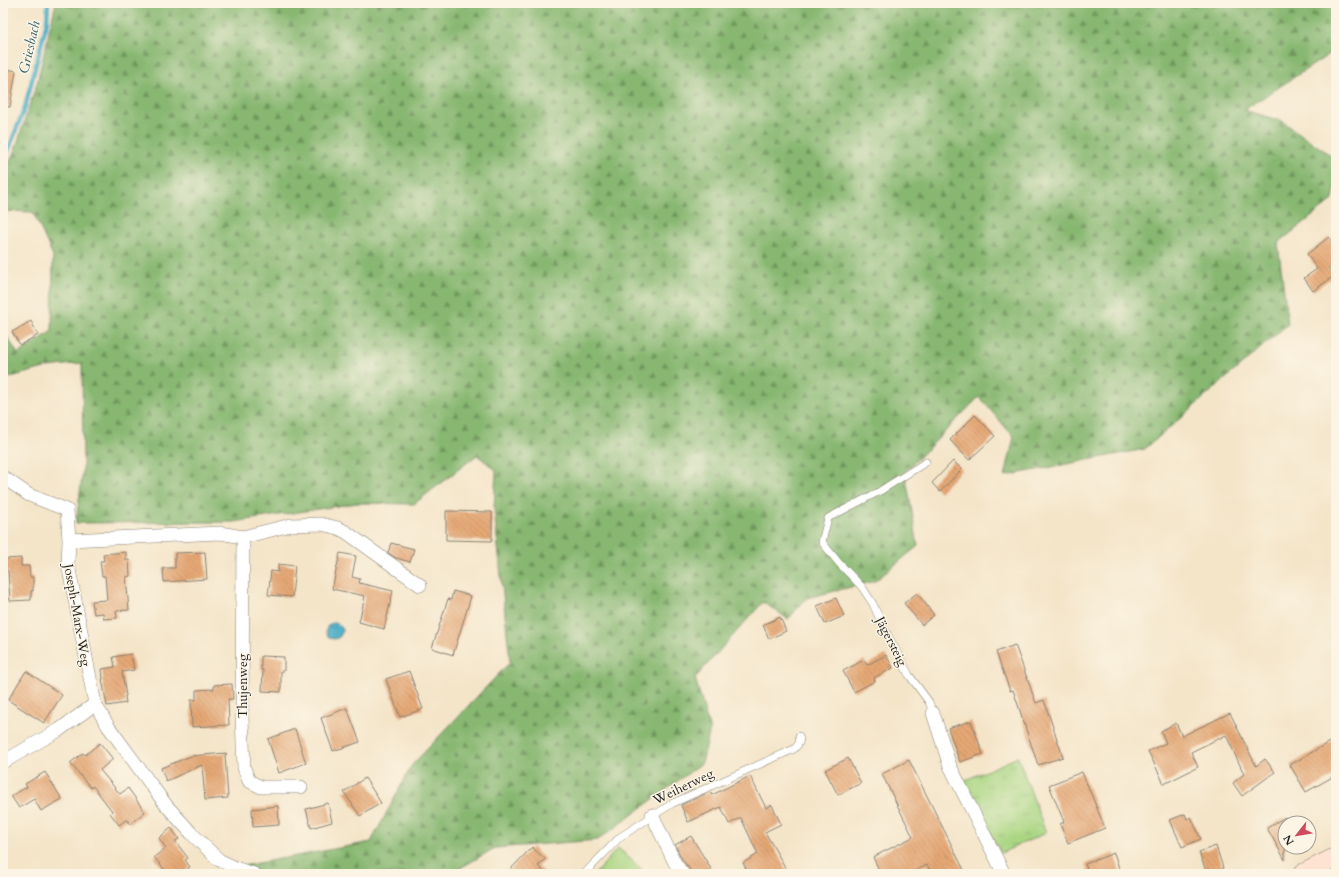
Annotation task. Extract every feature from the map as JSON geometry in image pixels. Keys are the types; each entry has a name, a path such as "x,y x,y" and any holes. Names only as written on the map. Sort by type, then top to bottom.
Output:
{"main road":[{"path":"1302,874 1336,857"}],"street":[{"name":"Joseph-Marx-Weg","path":"3,476 29,495 67,510 69,540 68,564 95,704 108,726 166,805 193,836 219,860 238,869 254,874"},
{"path":"69,540 220,533 243,537 291,525 321,524 338,528 355,537 420,585"},
{"name":"Thujenweg","path":"243,537 242,710 244,768 249,781 261,787 301,787"},
{"path":"3,762 59,730 95,704"},
{"name":"Jägersteig","path":"933,713 950,766 1004,874"},
{"path":"652,815 675,863 683,874"}],"lane":[{"name":"Jägersteig","path":"926,462 880,491 828,518 822,542 838,562 862,587 873,604 881,622 910,675 929,702 933,713"},
{"name":"Weiherweg","path":"584,874 620,837 652,815 673,803 794,749 799,745 799,736"}],"green space":[{"path":"56,3 1336,3 1336,50 1244,110 1282,121 1336,159 1336,180 1333,200 1278,243 1288,324 1145,449 1005,476 1014,437 979,397 905,472 918,546 875,581 807,598 788,619 763,602 695,678 710,730 702,763 598,840 495,848 450,874 225,874 221,870 371,842 412,765 510,662 494,508 496,470 477,455 414,504 357,503 234,522 76,523 83,469 82,363 48,367 3,379 3,330 18,354 52,331 53,256 33,212 3,211 3,180 18,141 37,83"},
{"path":"1018,757 1046,833 1001,853 963,781"},
{"path":"618,848 647,874 595,874"}],"water":[{"path":"331,623 337,623 342,628 340,637 337,639 331,639 326,634 326,628"}],"building":[{"path":"3,68 16,71 10,107 3,106"},
{"path":"1329,237 1336,247 1336,262 1328,268 1334,276 1313,291 1304,278 1317,269 1307,254"},
{"path":"31,321 38,335 20,345 12,332"},
{"path":"975,415 995,436 969,460 950,440"},
{"path":"953,461 962,469 940,492 932,483"},
{"path":"446,511 492,512 492,541 446,540"},
{"path":"391,543 414,549 410,562 396,558 388,553"},
{"path":"126,552 126,560 129,560 130,576 126,577 129,610 116,611 117,618 104,619 103,613 94,614 92,601 107,600 105,576 102,576 100,561 104,561 103,554"},
{"path":"205,552 207,579 164,582 163,568 175,568 175,553"},
{"path":"340,553 356,556 352,577 360,579 359,583 393,591 384,629 359,622 365,596 332,589"},
{"path":"21,558 21,566 29,566 30,577 33,577 33,591 31,591 31,600 10,601 8,571 6,570 5,559"},
{"path":"278,564 295,566 292,597 268,595 271,571 278,572"},
{"path":"453,591 471,596 453,655 432,648 448,599 451,600"},
{"path":"917,593 934,615 922,625 904,603"},
{"path":"836,598 844,616 825,624 817,606"},
{"path":"780,617 786,631 769,639 763,625"},
{"path":"1015,645 1036,703 1044,700 1063,757 1038,765 1013,690 1010,691 996,652"},
{"path":"131,654 134,670 122,672 126,703 107,706 102,679 102,669 115,667 113,657"},
{"path":"886,655 893,668 874,678 875,681 854,692 843,671 864,660 867,665"},
{"path":"261,656 284,657 284,671 281,671 281,692 262,691 263,670 261,670"},
{"path":"26,671 62,695 44,723 8,700"},
{"path":"409,671 423,709 400,717 386,679"},
{"path":"232,684 233,699 228,699 229,725 192,727 191,700 196,700 196,690 214,689 214,685"},
{"path":"347,708 360,742 333,751 321,718"},
{"path":"1230,713 1256,766 1265,759 1275,772 1242,796 1233,783 1244,774 1226,735 1191,752 1198,767 1164,784 1148,751 1166,743 1161,731 1176,723 1182,736"},
{"path":"971,721 983,754 960,762 948,728"},
{"path":"295,729 306,763 279,773 268,739"},
{"path":"1336,738 1336,775 1306,792 1290,765"},
{"path":"100,743 113,759 100,770 120,794 128,788 145,812 130,824 127,819 119,825 110,813 112,811 93,786 91,788 70,763 83,753 85,755"},
{"path":"226,753 228,798 205,800 202,765 166,781 161,768 191,756"},
{"path":"848,758 861,783 838,795 825,770"},
{"path":"909,760 966,874 932,874 927,865 908,874 881,874 873,857 913,837 882,774"},
{"path":"45,772 62,799 41,811 34,799 19,808 11,796 27,787 25,784"},
{"path":"1082,772 1105,828 1068,843 1060,824 1064,822 1049,785"},
{"path":"750,776 766,808 772,805 781,824 765,832 789,874 749,874 743,863 758,854 741,818 729,824 721,807 688,822 681,805 710,792 712,795"},
{"path":"365,778 381,803 360,816 344,792"},
{"path":"328,803 332,822 311,828 306,809"},
{"path":"278,806 279,825 253,827 252,809"},
{"path":"1185,814 1187,819 1191,817 1201,839 1182,847 1170,820"},
{"path":"1277,822 1277,846 1267,828"},
{"path":"171,828 179,839 175,841 188,858 185,860 190,867 182,874 168,874 154,857 166,848 159,838"},
{"path":"691,836 711,869 703,874 691,874 675,845"},
{"path":"1216,846 1225,874 1207,874 1199,852"},
{"path":"532,847 545,859 538,866 546,874 506,874"},
{"path":"1114,853 1121,874 1089,874 1085,864"}],"waterway":[{"name":"Griesbach","path":"3,164 25,107 47,22 48,3"}]}
